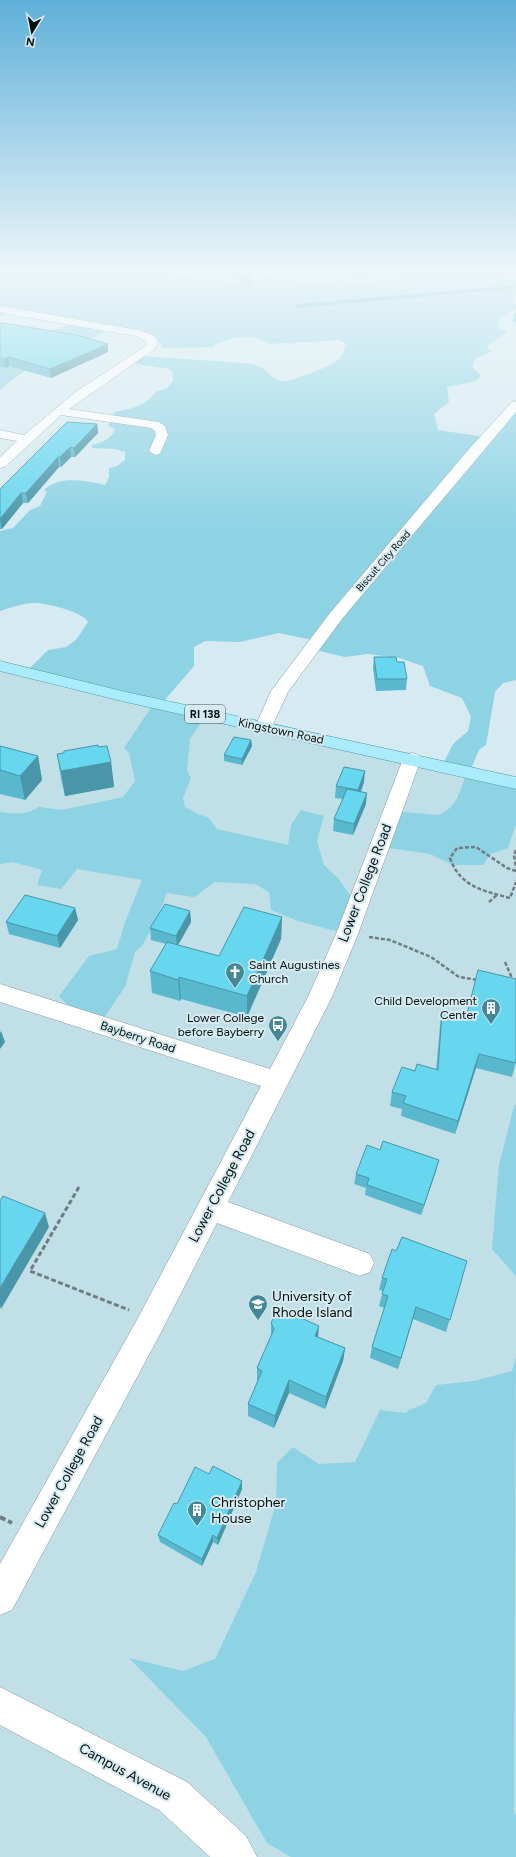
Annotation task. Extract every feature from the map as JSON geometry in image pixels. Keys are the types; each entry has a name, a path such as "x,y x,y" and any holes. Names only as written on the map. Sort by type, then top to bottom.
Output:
{"main road":[{"name":"Kingstown Road","path":"0,666 126,697 516,783"}],"street":[{"path":"0,464 26,439 59,411 136,358"},
{"name":"Biscuit City Road","path":"264,727 280,691 336,616 474,452 516,405"},
{"path":"59,411 155,425 161,429 162,435 155,451"},
{"path":"0,434 26,439"},
{"name":"Lower College Road","path":"0,1598 148,1328 320,997 347,934 412,759"},
{"name":"Bayberry Road","path":"0,993 277,1081"},
{"path":"211,1208 360,1263"},
{"name":"Campus Avenue","path":"0,1705 172,1796 232,1850 237,1857"}],"path":[{"path":"516,871 507,868 476,847 456,848 450,858 454,870 474,888 510,898 516,882"},
{"path":"516,850 514,855 516,868"},
{"path":"489,902 497,895"},
{"path":"347,934 390,940 431,957 459,977 482,981"},
{"path":"505,962 512,978 510,985"},
{"path":"79,1187 30,1271 130,1310"},
{"path":"0,1517 12,1523"}],"shaded area":[{"path":"8,358 50,358 26,370 0,390 0,363"},
{"path":"138,358 165,358 253,364 262,367 277,380 281,381 292,380 309,374 338,360 339,358 477,358 472,367 481,375 476,381 447,387 449,402 434,414 438,430 486,437 516,407 516,680 503,683 495,692 486,745 479,750 471,769 516,781 516,824 508,848 490,854 483,865 453,865 430,854 382,847 394,811 438,815 444,812 454,803 467,771 443,764 453,744 468,731 471,717 462,698 430,686 423,666 399,658 368,654 345,657 315,650 317,641 279,633 240,642 205,641 194,647 194,666 164,701 208,712 190,739 187,770 191,778 183,798 185,807 200,815 208,817 217,829 288,845 291,825 301,810 324,816 317,841 324,865 338,878 357,905 347,934 298,921 271,910 269,892 255,884 215,882 194,897 166,893 164,902 143,945 135,952 125,987 104,1018 71,1009 59,996 89,956 117,949 125,922 142,880 77,869 61,889 37,885 42,870 13,862 0,864 0,812 20,813 34,810 39,807 62,810 123,797 135,781 129,753 124,748 154,703 28,670 48,650 66,647 76,640 88,622 79,614 40,603 25,604 0,611 0,531 13,528 30,510 40,506 47,492 44,490 50,485 58,482 73,480 105,485 109,477 109,468 117,466 125,460 125,452 115,449 92,448 92,445 106,440 113,433 115,429 108,426 114,412 127,410 138,406 148,400 157,391 166,389 173,381 173,373 169,369 130,363"},
{"name":"University of Rhode Island","path":"0,670 68,689 126,696 516,784 516,1857 0,1857"},
{"path":"516,1105 516,1276 492,1249 499,1165 514,1106"},
{"path":"516,1357 514,1813 516,1814 516,1857 291,1857 267,1843 206,1737 129,1658 183,1671 215,1659 256,1572 276,1503 277,1463 293,1447 319,1464 355,1462 380,1410 406,1413 409,1410 426,1403 436,1385 474,1381 512,1371"}],"building":[{"path":"10,358 76,358 50,369"},
{"path":"67,422 97,424 74,448 70,447 60,457 58,457 26,493 21,493 0,519 0,489"},
{"path":"374,657 396,657 397,662 404,662 407,679 377,679"},
{"path":"234,737 251,740 242,759 224,755"},
{"path":"98,745 98,747 107,746 111,762 61,771 57,754 64,753 64,751"},
{"path":"0,746 38,756 20,776 0,770"},
{"path":"344,767 365,771 358,790 336,786"},
{"path":"347,789 367,793 354,824 334,819"},
{"path":"25,895 75,908 57,936 6,922"},
{"path":"165,904 190,911 176,936 150,928"},
{"path":"244,907 282,917 247,996 179,977 178,980 150,971 167,942 219,956"},
{"path":"478,970 516,979 516,1063 479,1054 458,1121 403,1103 406,1096 392,1092 402,1067 415,1071 417,1064 438,1070 442,1012 466,1018"},
{"path":"383,1141 439,1160 424,1205 367,1185 369,1178 356,1174 367,1145 380,1150"},
{"path":"3,1196 45,1213 0,1288 0,1201"},
{"path":"402,1237 467,1261 450,1320 416,1307 401,1358 372,1347 388,1296 382,1294 387,1279 382,1278 392,1249 396,1251"},
{"path":"277,1310 291,1316 292,1314 319,1326 315,1336 345,1348 326,1397 289,1380 275,1416 248,1404 262,1371 257,1368 274,1329 271,1323"},
{"name":"Christopher House","path":"213,1466 242,1481 217,1538 213,1535 202,1559 158,1535 174,1503 177,1504 195,1467 209,1474"}],"place":[{"name":"Saint Augustines Church","path":"235,989"},
{"name":"Child Development Center","path":"491,1025"},
{"name":"Lower College before Bayberry","path":"278,1042"},
{"name":"University of Rhode Island","path":"258,1321"},
{"name":"Christopher House","path":"197,1527"}]}
